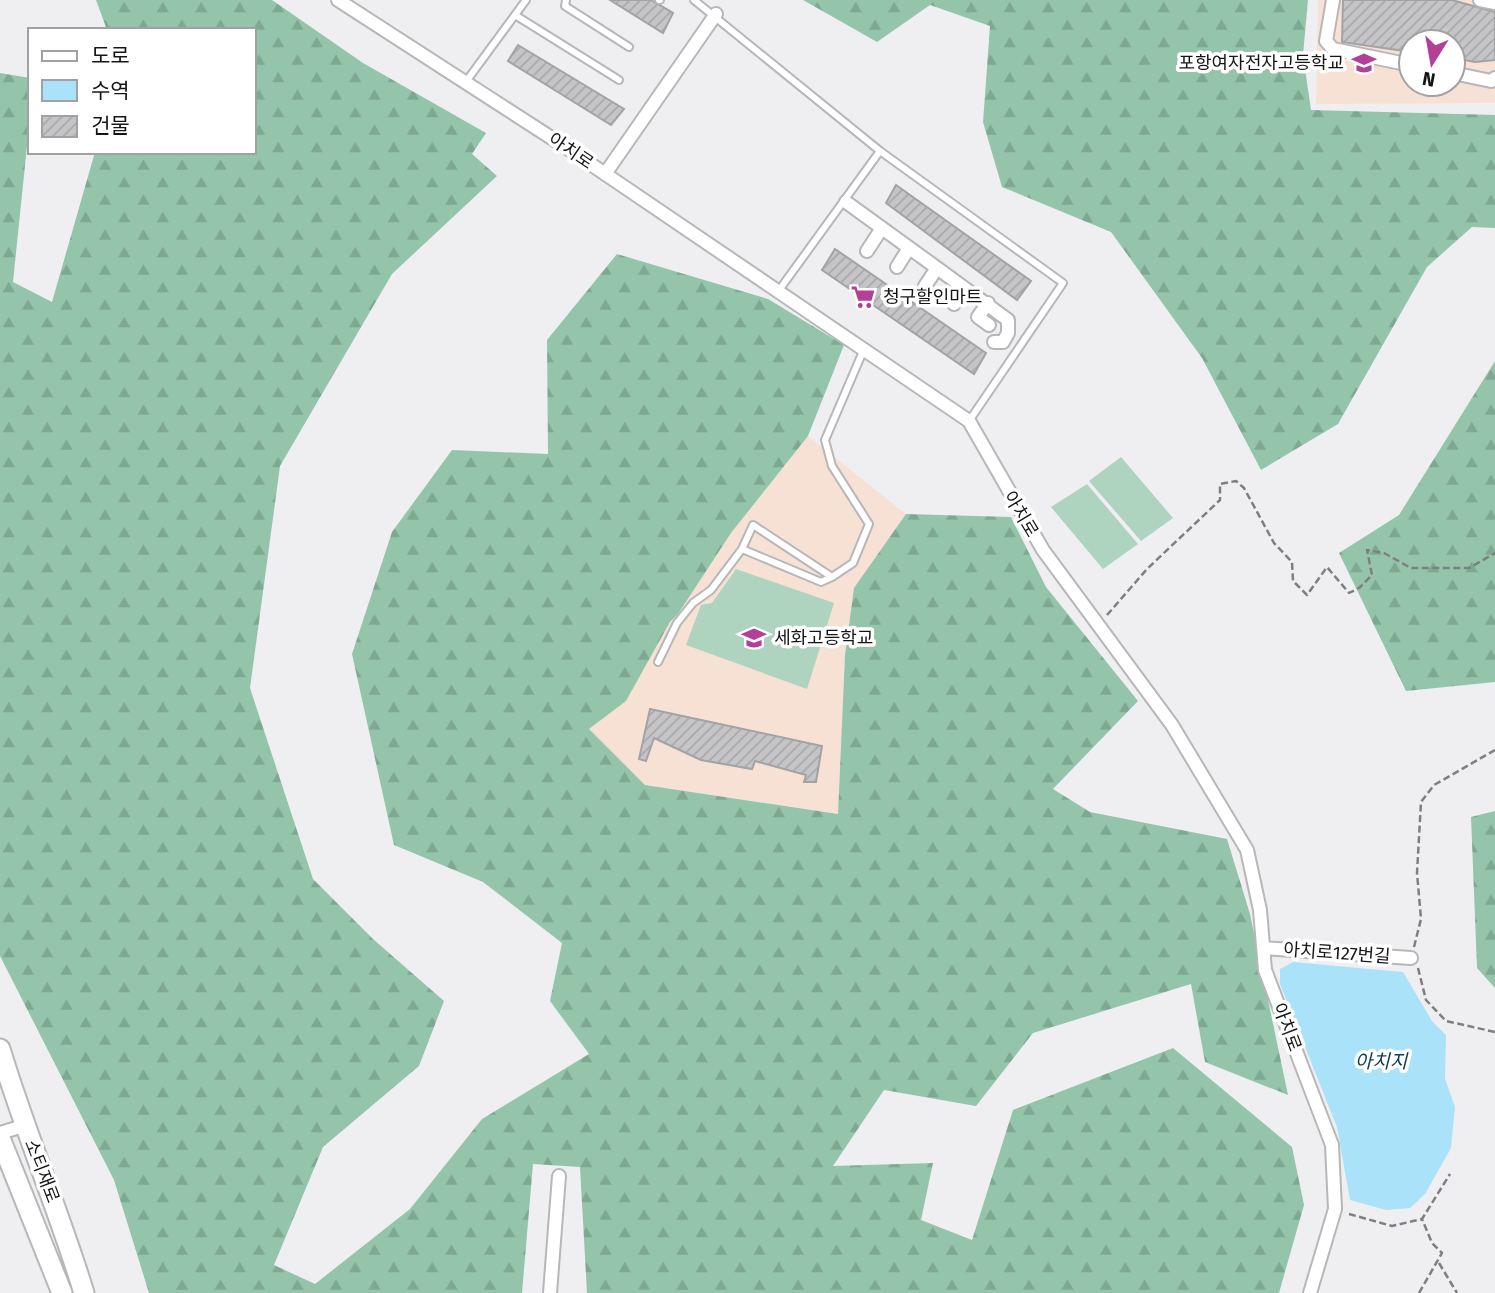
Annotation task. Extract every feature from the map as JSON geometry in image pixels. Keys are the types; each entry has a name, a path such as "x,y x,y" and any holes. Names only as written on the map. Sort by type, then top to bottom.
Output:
{"main road":[{"name":"소티재로","path":"0,1049 23,1126 44,1170 84,1293"},
{"name":"소티재로","path":"0,1138 62,1293"}],"street":[{"name":"아치로","path":"338,0 605,174 969,421 1043,550 1172,725 1248,850 1260,910 1265,970 1332,1145 1335,1209 1310,1293"},
{"path":"1332,0 1326,41 1333,49 1397,62"},
{"path":"1480,0 1495,2"},
{"path":"605,174 716,14"},
{"path":"1467,76 1491,81 1495,78"},
{"path":"846,202 1008,320 1008,333 1003,342 994,342"},
{"path":"867,251 882,228"},
{"path":"897,267 909,248"},
{"path":"925,286 937,268"},
{"path":"954,304 964,288"},
{"path":"988,303 978,317 989,324"},
{"name":"아치로127번길","path":"1263,948 1411,958"},
{"path":"0,1133 23,1126"},
{"path":"551,1293 559,1175"}],"lane":[{"path":"465,83 526,0"},
{"path":"566,0 565,6 629,47"},
{"path":"694,0 716,14 880,151 1063,284 969,421"},
{"path":"515,15 619,80"},
{"path":"777,293 846,202 880,151"},
{"path":"741,549 821,582 853,563 869,524 832,466 825,440 864,349"},
{"path":"658,662 677,623 693,603 711,590 741,549 753,525 832,577"}],"path":[{"path":"1099,625 1147,569 1220,500 1220,484 1236,481 1244,488 1274,543 1292,562 1293,581 1307,595 1327,567 1349,593 1359,588 1372,575 1367,550 1384,554 1411,568 1469,568 1495,553"},
{"name":"아치로127번길","path":"1495,750 1434,785 1420,802 1417,873 1421,919 1411,958 1421,973 1426,1000 1446,1021 1495,1032"},
{"path":"1335,1209 1392,1226 1422,1219 1450,1174"},
{"path":"1419,1293 1442,1252 1432,1243 1422,1219"},
{"path":"1438,1262 1457,1293"}],"shaded area":[{"name":"포항여자전자고등학교","path":"1318,0 1495,0 1495,103 1316,104"},
{"name":"세화고등학교","path":"808,436 906,514 854,589 845,655 839,814 645,785 588,729 626,701 670,622 731,533"}],"green space":[{"path":"96,0 272,0 363,63 486,133 472,154 497,176 392,274 280,466 250,688 313,879 373,939 444,1001 419,1066 323,1147 274,1265 315,1284 410,1209 482,1119 589,1054 550,1001 562,943 483,882 394,845 352,654 392,532 452,450 548,454 547,340 617,254 768,299 844,345 808,436 731,533 670,622 626,701 589,729 645,785 838,814 845,655 854,588 906,514 1011,517 1046,587 1138,701 1053,789 1090,812 1227,839 1250,914 1288,1095 1205,1062 1191,984 1033,1033 976,1106 884,1090 833,1166 933,1163 921,1220 972,1240 1013,1110 1173,1048 1292,1147 1304,1205 1279,1293 587,1293 580,1167 533,1164 522,1293 149,1293 114,1180 0,956 0,73 28,78 28,136 13,282 52,302 94,154 256,154 256,28 106,28"},
{"path":"803,0 1308,0 1303,55 1311,110 1495,115 1495,228 1472,227 1427,267 1338,424 1261,470 1202,358 1111,232 1002,187 983,122 990,26 930,5 877,42"},
{"path":"1495,361 1495,682 1406,691 1339,553 1399,515"},
{"path":"1121,457 1173,518 1141,541 1089,481"},
{"path":"1087,484 1138,544 1103,569 1051,507"},
{"path":"736,569 834,603 807,689 686,645 701,605 712,603"},
{"path":"1495,811 1495,988 1477,968 1471,817"}],"water":[{"name":"아치지","path":"1293,962 1403,972 1432,1021 1446,1035 1445,1079 1455,1107 1451,1148 1425,1194 1410,1208 1386,1210 1350,1200 1337,1127 1280,984 1280,969"}],"building":[{"path":"610,0 651,0 673,13 663,33"},
{"path":"1343,0 1452,0 1495,12 1495,60 1467,61 1467,28 1397,28 1397,50 1342,42"},
{"path":"518,45 624,109 611,125 508,61"},
{"path":"896,185 1031,281 1017,300 886,203"},
{"path":"835,249 986,353 974,374 822,270"},
{"path":"650,709 822,746 816,782 804,782 806,775 755,761 752,769 701,760 654,738 646,761 639,759"}],"place":[{"name":"포항여자전자고등학교","path":"1364,63"},
{"name":"청구할인마트","path":"863,297"},
{"name":"세화고등학교","path":"754,638"}]}
